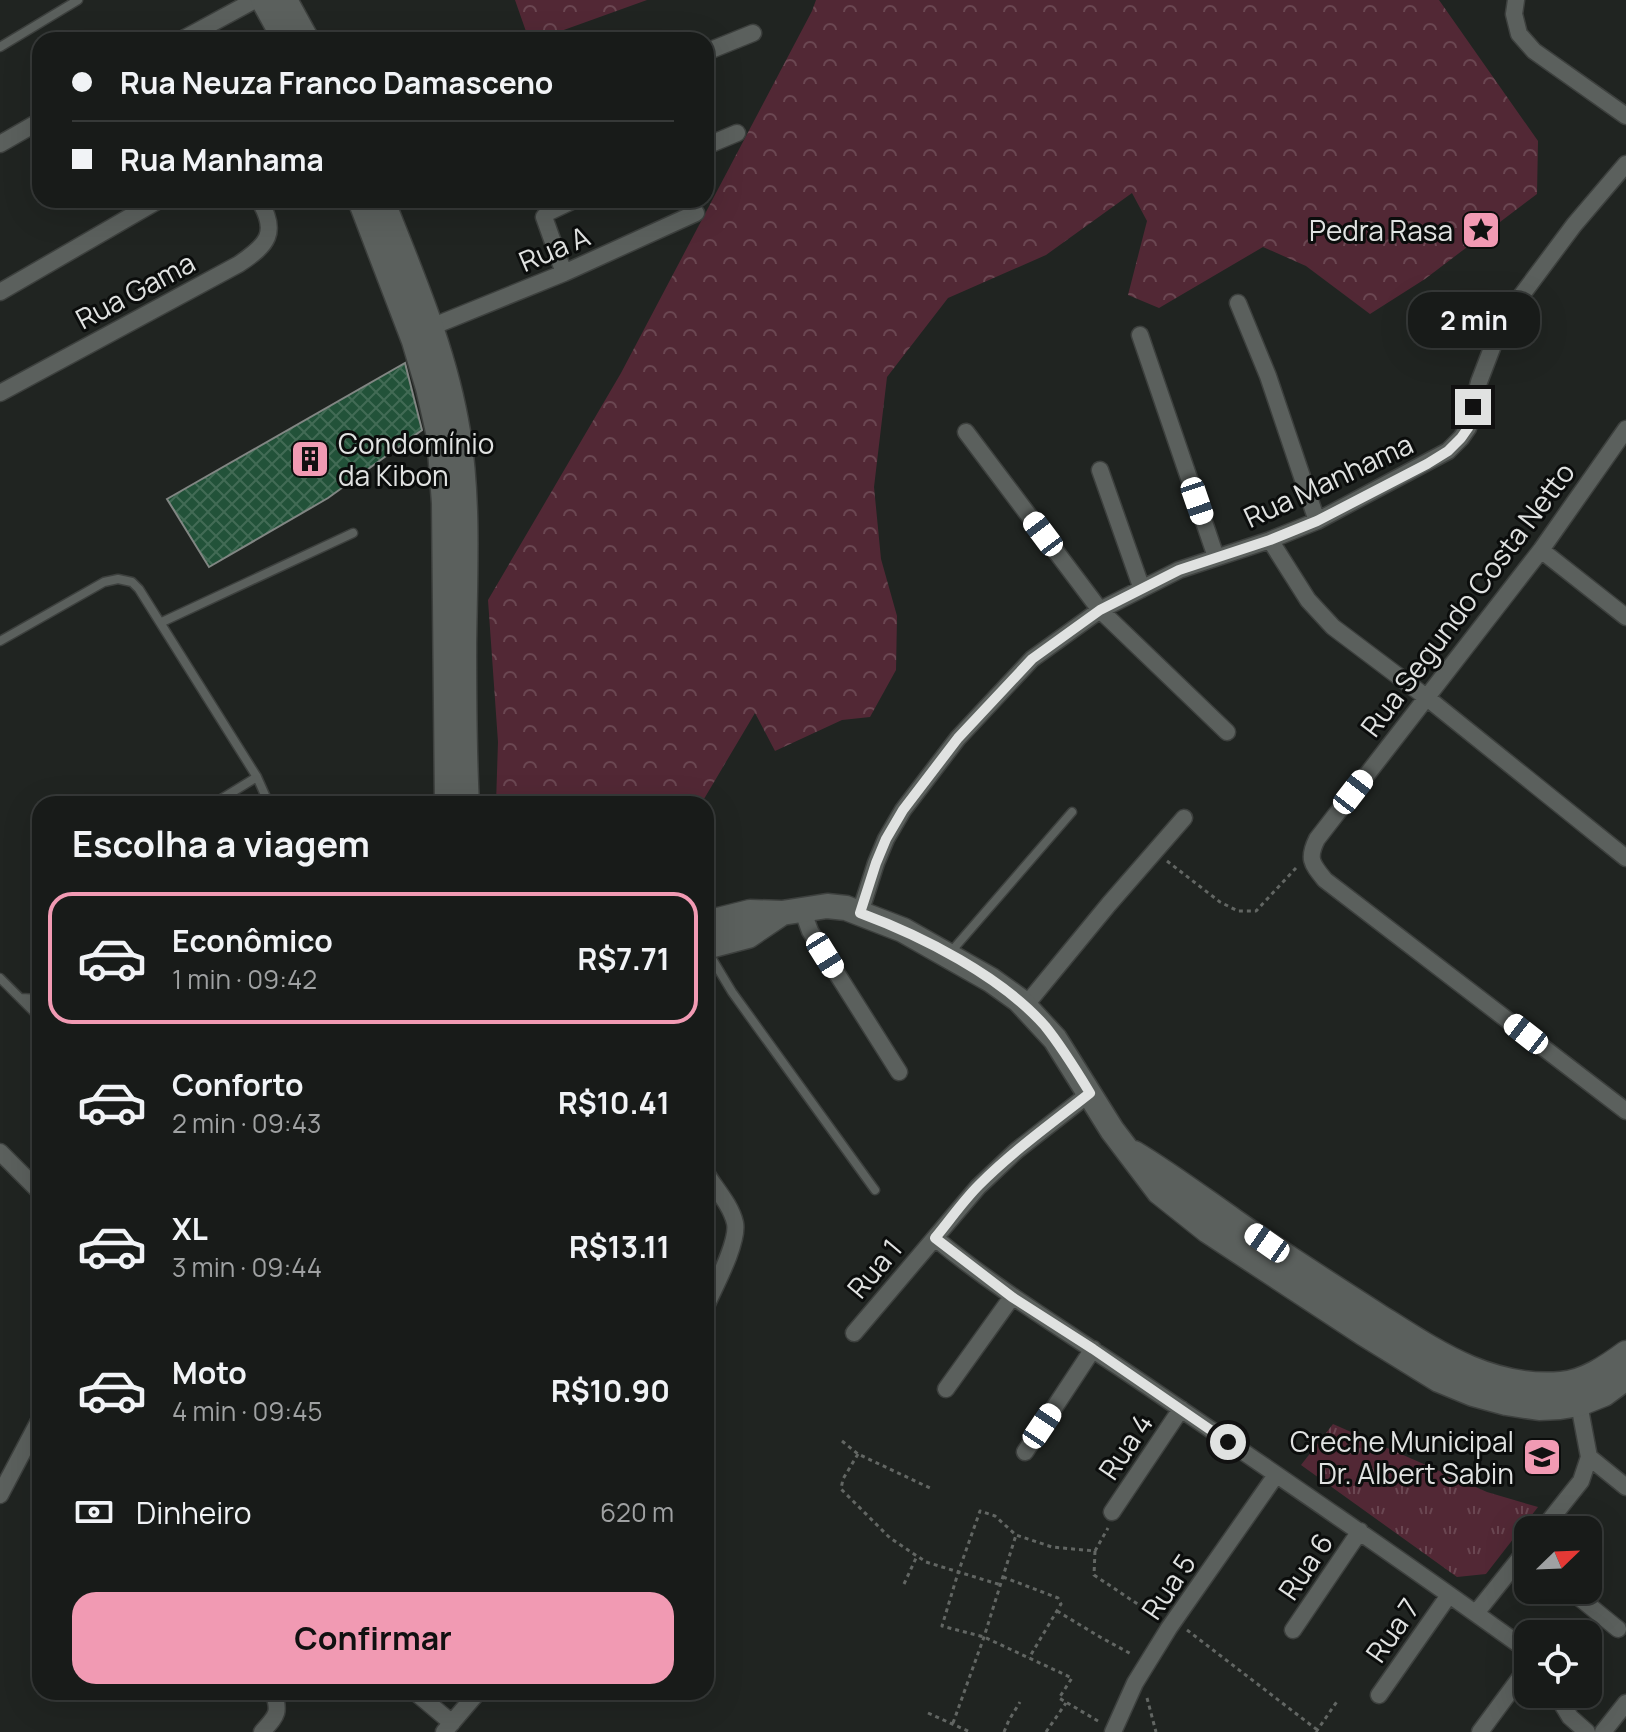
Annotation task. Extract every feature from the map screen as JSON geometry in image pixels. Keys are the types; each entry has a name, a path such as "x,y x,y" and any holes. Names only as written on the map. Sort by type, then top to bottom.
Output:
{"main road":[{"path":"263,0 281,32"},
{"path":"285,0 303,32"},
{"path":"363,208 414,341 436,419 466,796"},
{"path":"385,208 431,327 452,402 462,467 466,587 454,643 447,796"},
{"path":"714,921 750,912 827,906 846,908 889,923 1004,988 1055,1039 1126,1148 1314,1276 1439,1380 1473,1394 1523,1406 1560,1407 1579,1404 1604,1394 1626,1378"},
{"path":"714,946 748,936 792,911"},
{"path":"1373,1326 1421,1344 1481,1373 1537,1384 1567,1384 1590,1376 1626,1353"}],"street":[{"path":"196,32 255,0"},
{"path":"1516,0 1514,14 1519,34 1534,51 1626,116"},
{"path":"714,49 753,33"},
{"path":"0,144 32,126"},
{"path":"714,143 737,133"},
{"name":"Rua Manhama","path":"860,913 886,839 903,810 949,750 1032,659 1100,610 1179,570 1317,521 1448,451 1468,428 1479,382 1497,335 1513,309 1574,225 1626,164"},
{"path":"0,292 145,208"},
{"name":"Rua Gama","path":"0,393 239,264 267,241 269,231 263,208"},
{"path":"557,208 544,217 564,273"},
{"name":"Rua A","path":"431,327 564,273 696,213"},
{"path":"1238,303 1268,376 1317,521"},
{"path":"1140,335 1216,557"},
{"name":"Rua Segundo Costa Netto","path":"1311,851 1317,839 1541,550 1626,429"},
{"path":"966,432 1100,610 1227,732"},
{"path":"1100,470 1142,589"},
{"path":"1270,540 1308,600 1333,627 1426,697 1626,858"},
{"path":"1541,550 1626,617"},
{"path":"1025,1006 1184,818"},
{"path":"1311,851 1313,864 1325,880 1626,1111"},
{"path":"792,911 810,931 899,1072"},
{"name":"Rua 1","path":"854,1333 978,1187 1016,1151 1090,1093"},
{"path":"0,1152 32,1184"},
{"path":"714,1185 735,1223 729,1255 714,1288"},
{"path":"935,1238 1012,1297 1360,1531 1514,1641"},
{"path":"946,1389 1012,1297"},
{"path":"1025,1452 1093,1349"},
{"path":"1553,1516 1581,1481 1589,1457 1579,1404"},
{"name":"Rua 4","path":"1112,1512 1181,1409"},
{"path":"0,1495 32,1434"},
{"path":"1589,1457 1626,1487"},
{"name":"Rua 5","path":"1114,1731 1144,1669 1276,1475"},
{"name":"Rua 6","path":"1293,1630 1360,1531"},
{"path":"1476,1613 1514,1568"},
{"name":"Rua 7","path":"1379,1695 1449,1595"},
{"path":"1587,1604 1618,1629"},
{"path":"1480,1732 1514,1686"},
{"path":"262,1732 278,1710 276,1700"},
{"path":"422,1700 448,1728 471,1700"},
{"path":"1603,1732 1626,1703"},
{"path":"1565,1708 1587,1732"}],"lane":[{"path":"0,47 78,0"},
{"path":"162,622 353,533"},
{"path":"0,641 104,582 118,579 132,582 162,622 257,777 265,796"},
{"path":"226,796 257,777"},
{"path":"948,955 1072,812"},
{"path":"714,962 732,992 875,1190"},
{"path":"0,978 32,1010"},
{"path":"20,997 32,998"}],"path":[{"path":"1154,851 1220,902 1238,911 1256,911 1311,851"},
{"path":"842,1441 858,1454 930,1488"},
{"path":"858,1454 843,1479 841,1489 890,1538 926,1562 1001,1585"},
{"path":"1095,1551 1052,1547 1016,1535 995,1516 980,1511 942,1626 984,1637 1072,1678 1059,1698 1114,1731"},
{"path":"1112,1512 1113,1523 1095,1551 1094,1575 1173,1624 1318,1731 1338,1700"},
{"path":"953,1723 1016,1535"},
{"path":"904,1584 917,1556"},
{"path":"1003,1577 1058,1598 1061,1604 1029,1658"},
{"path":"1057,1611 1144,1669 1156,1732"},
{"path":"1004,1732 1020,1702"},
{"path":"1046,1732 1066,1703"},
{"path":"928,1713 970,1732"}],"green space":[{"path":"515,0 647,0 558,32 526,32"},
{"path":"816,0 1439,0 1538,141 1537,194 1425,279 1370,314 1306,266 1263,247 1159,308 1128,295 1147,221 1132,193 1046,255 948,298 887,377 874,487 881,559 897,616 896,670 870,717 842,720 775,751 755,713 706,796 496,796 498,742 488,600 621,373 708,208 714,208 714,197"},
{"path":"1333,1424 1487,1492 1538,1507 1531,1516 1514,1516 1514,1538 1486,1574 1457,1577 1301,1465"}],"building":[{"name":"Condomínio da Kibon","path":"405,363 422,430 328,498 209,567 167,499"}],"place":[{"name":"Pedra Rasa","path":"1481,230"},
{"name":"Condomínio da Kibon","path":"310,459"},
{"name":"Creche Municipal Dr. Albert Sabin","path":"1542,1457"}],"route":[{"path":"1228,1442 1012,1297 935,1238 993,1172 1090,1093 1045,1027 1004,988 921,939 860,913 886,839 903,810 958,738 1032,659 1100,610 1179,570 1317,521 1427,464 1448,451 1461,438 1468,428 1473,407"}]}
